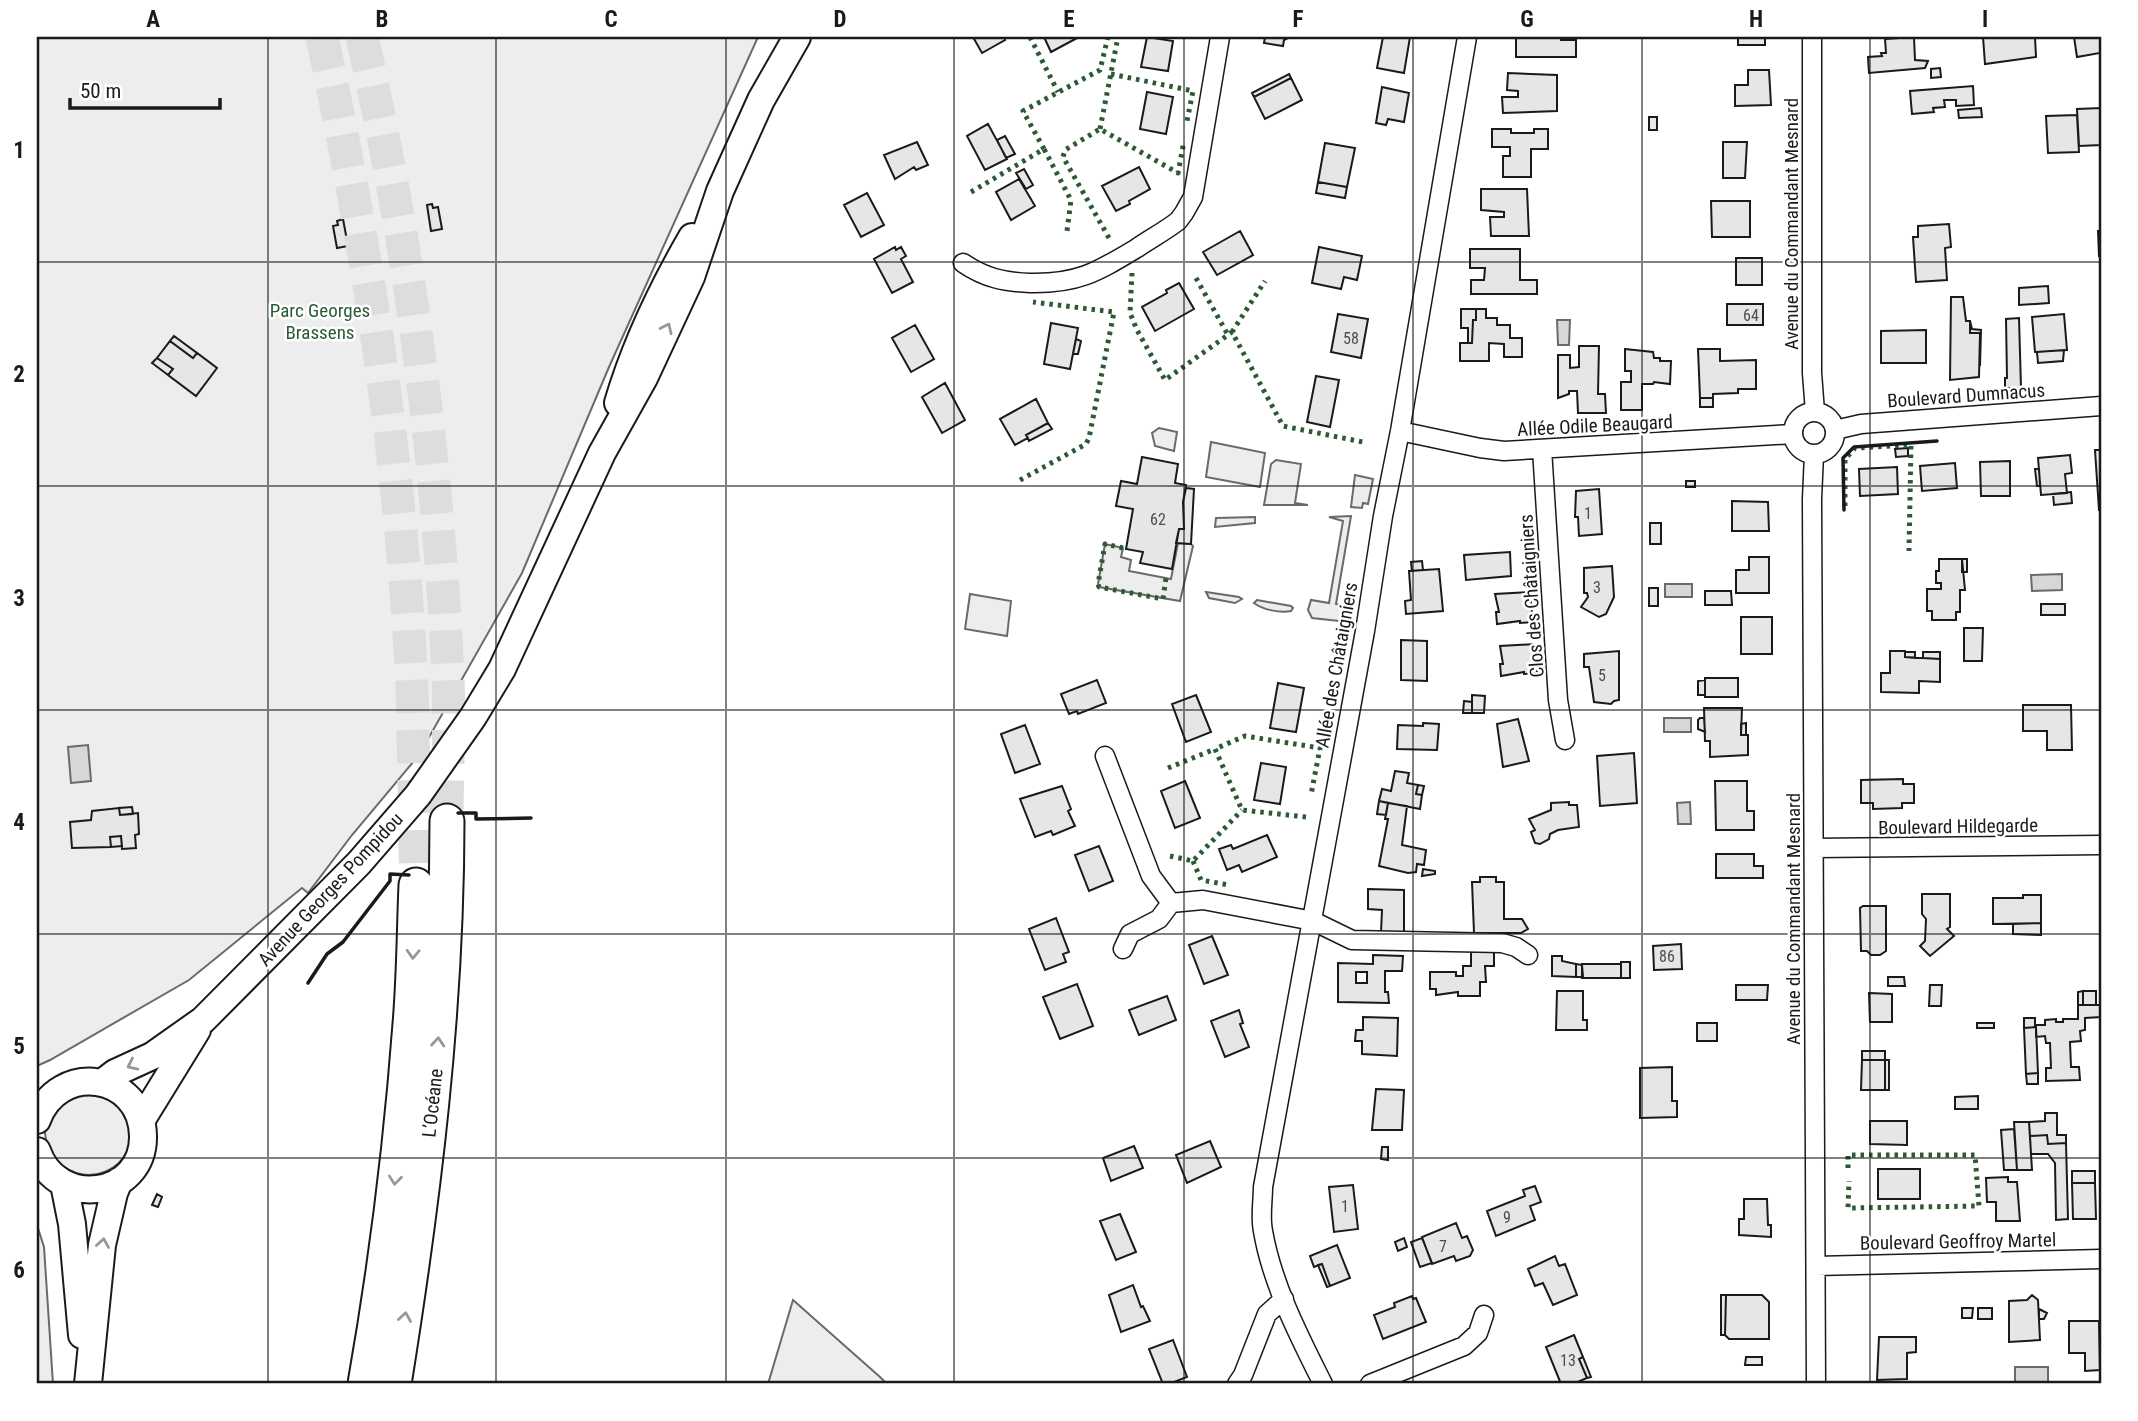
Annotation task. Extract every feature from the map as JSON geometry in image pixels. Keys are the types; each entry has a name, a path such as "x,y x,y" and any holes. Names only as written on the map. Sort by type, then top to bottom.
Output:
{"highway":[{"name":"L’Océane","path":"394,1384 433,1100 445,937 447,821"},
{"name":"L’Océane","path":"365,1384 388,1237 404,1103 411,1021 416,886"}],"street":[{"name":"Avenue Georges Pompidou","path":"102,1083 115,1073 152,1056 203,1020 359,863 418,794 473,717 502,669 602,453 628,369 674,268 720,191 761,100 797,37"},
{"path":"963,263 984,275 1008,282 1070,281 1101,270 1178,221 1193,197 1220,37"},
{"name":"Allée des Châtaigniers","path":"1323,1384 1270,1264 1262,1228 1263,1187 1365,631 1383,516 1401,430 1467,37"},
{"name":"Avenue du Commandant Mesnard","path":"1812,37 1812,373 1815,412"},
{"name":"Boulevard Dumnacus","path":"1835,430 1861,424 2101,405"},
{"path":"1815,412 1830,419 1835,430 1835,437 1828,450 1814,454 1797,446 1793,434 1797,421 1808,413 1815,412"},
{"name":"Allée Odile Beaugard","path":"1401,430 1491,450 1793,434"},
{"name":"Clos des Châtaigniers","path":"1542,449 1558,700 1565,740"},
{"name":"Avenue du Commandant Mesnard","path":"1814,454 1816,1384"},
{"path":"1105,756 1151,876 1171,903"},
{"name":"Boulevard Hildegarde","path":"1814,848 2101,845"},
{"path":"1123,949 1130,934 1159,919 1171,903 1203,900 1313,921 1352,940 1502,943 1516,947 1528,955"},
{"name":"Avenue Georges Pompidou","path":"141,1121 203,1020"},
{"path":"37,1120 44,1098 75,1083 102,1083 116,1088 127,1097 141,1121 143,1139 141,1151 133,1167 119,1181 92,1190 77,1189 64,1184 50,1174 38,1157"},
{"path":"86,1384 102,1245 119,1181"},
{"path":"64,1184 72,1224 86,1384"},
{"name":"Boulevard Geoffroy Martel","path":"1816,1266 2101,1259"},
{"path":"1237,1384 1267,1314 1284,1299"},
{"path":"1370,1384 1464,1346 1478,1333 1484,1315"}],"green space":[{"name":"Parc Georges Brassens","path":"37,37 758,37 609,367 522,573 419,755 308,893 302,888 189,980 37,1066"},
{"path":"1159,428 1177,432 1174,451 1155,446 1152,433"},
{"path":"1211,442 1265,453 1260,487 1206,477"},
{"path":"1276,460 1301,464 1295,503 1308,505 1264,505 1271,464"},
{"path":"1355,475 1373,479 1368,504 1363,503 1362,508 1351,507"},
{"path":"1351,516 1336,604 1350,608 1348,622 1312,618 1308,610 1311,600 1329,603 1343,521 1329,517"},
{"path":"1255,517 1255,523 1215,527 1216,518"},
{"path":"1178,543 1193,546 1180,601 1099,587 1105,544 1123,548 1121,557 1131,560 1129,571 1171,579"},
{"path":"1206,592 1242,599 1235,603 1209,598"},
{"path":"970,594 1011,601 1007,636 965,629"},
{"path":"1257,600 1293,608 1287,612 1272,610 1254,603"},
{"path":"78,1091 115,1100 129,1122 131,1138 127,1153 118,1164 106,1172 92,1175 77,1173 63,1166 47,1144 45,1129 49,1115"},
{"path":"37,1225 44,1247 53,1384 37,1384"},
{"path":"793,1300 880,1377 887,1384 768,1384"}],"shaded area":[{"path":"1557,320 1570,320 1569,345 1558,345"},
{"path":"2062,574 2062,590 2032,591 2031,575"},
{"path":"1665,584 1692,584 1692,597 1665,597"},
{"path":"1664,718 1691,718 1691,732 1664,732"},
{"path":"88,745 91,781 71,783 68,747"},
{"path":"1690,802 1691,824 1678,824 1677,803"},
{"path":"2015,1367 2048,1367 2048,1382 2015,1382"}],"building":[{"path":"973,37 1004,37 1005,40 982,53"},
{"path":"1044,37 1079,37 1051,52"},
{"path":"1147,37 1173,41 1168,71 1141,67"},
{"path":"1265,37 1290,37 1284,40 1283,46 1264,43"},
{"path":"1383,37 1410,37 1404,73 1377,68"},
{"path":"1738,37 1765,37 1765,45 1738,45"},
{"path":"1914,37 1915,60 1928,61 1925,68 1869,73 1868,57 1886,53 1885,39"},
{"path":"1983,37 2035,37 2036,57 1985,64"},
{"path":"2074,37 2101,37 2100,53 2077,57"},
{"path":"1516,38 1576,40 1576,57 1516,57"},
{"path":"1940,68 1941,77 1931,78 1931,69"},
{"path":"1748,70 1769,70 1771,105 1735,106 1735,85 1748,85"},
{"path":"1508,73 1557,75 1557,111 1503,113 1502,97 1518,97 1518,91 1507,90"},
{"path":"1289,74 1291,78 1254,97 1252,93"},
{"path":"1291,78 1302,100 1265,119 1254,97"},
{"path":"1973,86 1974,105 1956,106 1956,100 1944,100 1945,107 1933,108 1934,112 1912,114 1910,91"},
{"path":"1382,87 1409,93 1404,122 1388,119 1386,125 1376,123"},
{"path":"1147,92 1173,97 1166,134 1140,129"},
{"path":"1981,108 1982,117 1959,118 1958,110"},
{"path":"2101,108 2101,145 2079,146 2077,109"},
{"path":"2077,115 2079,152 2048,153 2046,116"},
{"path":"1649,117 1657,117 1657,130 1649,130"},
{"path":"988,124 1007,159 985,170 967,136"},
{"path":"1492,129 1511,129 1511,133 1534,133 1534,129 1548,129 1548,149 1531,149 1531,177 1503,177 1503,156 1510,156 1510,147 1492,147"},
{"path":"1005,136 1015,154 1006,158 997,140"},
{"path":"917,142 928,165 916,170 914,167 895,179 884,155"},
{"path":"1723,142 1747,142 1745,178 1723,178"},
{"path":"1325,143 1355,148 1347,187 1318,182"},
{"path":"1139,167 1150,189 1116,211 1102,186"},
{"path":"1024,169 1033,185 1026,189 1016,173"},
{"path":"1019,179 1035,206 1011,220 996,192"},
{"path":"1318,182 1347,187 1345,198 1316,193"},
{"path":"1481,189 1527,189 1529,236 1491,236 1490,217 1504,217 1504,212 1481,210"},
{"path":"867,193 884,225 861,237 844,205"},
{"path":"1711,201 1750,201 1750,237 1712,237"},
{"path":"432,204 433,208 438,207 442,229 431,231 427,205"},
{"path":"343,219 348,246 337,248 333,226"},
{"path":"1949,224 1951,247 1945,248 1947,280 1916,282 1913,237 1918,237 1918,226"},
{"path":"1240,231 1253,255 1217,275 1203,252"},
{"path":"2098,231 2101,231 2101,256 2099,256"},
{"path":"895,247 896,250 901,247 906,256 901,259 913,282 892,293 874,259"},
{"path":"1319,247 1362,256 1357,280 1344,277 1341,289 1312,283"},
{"path":"1470,249 1520,249 1520,280 1537,280 1537,294 1471,294 1471,280 1484,280 1485,268 1470,268"},
{"path":"1736,258 1762,258 1762,285 1736,285"},
{"path":"1179,283 1194,309 1155,331 1142,307"},
{"path":"2048,286 2049,303 2019,305 2019,288"},
{"path":"1951,297 1963,297 1966,321 1970,321 1970,333 1980,333 1979,377 1950,380"},
{"path":"1727,304 1763,304 1763,325 1727,325"},
{"path":"1461,309 1476,309 1472,343 1468,343 1468,328 1461,328"},
{"path":"1476,309 1486,309 1486,318 1497,318 1497,325 1510,325 1510,338 1522,338 1522,357 1504,357 1504,344 1489,343 1489,361 1460,361 1460,343 1472,343"},
{"path":"1338,314 1368,319 1361,358 1331,352"},
{"path":"2064,314 2067,350 2035,352 2032,317"},
{"path":"2019,318 2021,388 2005,388 2006,319"},
{"path":"1970,321 1972,329 1981,330 1980,366 1980,333 1970,333"},
{"path":"1051,323 1078,328 1070,369 1044,364"},
{"path":"915,325 934,359 911,372 892,338"},
{"path":"1926,330 1926,363 1881,363 1881,331"},
{"path":"174,336 197,353 193,358 170,341"},
{"path":"1076,339 1081,341 1078,354 1073,354"},
{"path":"170,341 193,358 197,353 217,368 196,396 168,375 173,369 157,358"},
{"path":"1579,346 1599,346 1598,394 1605,394 1606,413 1578,413 1577,391 1569,391 1569,394 1558,398 1558,355 1570,355 1570,368 1579,367"},
{"path":"1625,349 1653,352 1654,358 1660,358 1660,361 1671,361 1670,384 1642,384 1642,410 1621,410 1621,382 1631,382 1631,371 1625,371"},
{"path":"1698,349 1720,349 1720,361 1756,360 1756,389 1738,389 1738,393 1713,394 1713,398 1700,398"},
{"path":"2064,350 2063,361 2038,363 2037,352"},
{"path":"157,358 173,369 168,375 152,363"},
{"path":"1316,376 1339,380 1330,427 1307,422"},
{"path":"945,383 965,420 942,433 922,397"},
{"path":"1700,398 1713,398 1713,407 1700,407"},
{"path":"1036,399 1048,423 1026,435 1028,438 1015,445 1000,419"},
{"path":"1048,423 1052,429 1029,441 1026,435"},
{"path":"1908,448 1908,456 1896,457 1895,449"},
{"path":"2095,450 2101,450 2101,510 2099,510"},
{"path":"2070,455 2072,473 2065,474 2067,493 2041,495 2038,458"},
{"path":"1142,457 1178,464 1175,483 1186,485 1183,502 1184,529 1179,529 1172,569 1140,563 1143,552 1126,549 1133,509 1116,506 1121,481 1137,484"},
{"path":"2010,461 2010,496 1981,496 1980,462"},
{"path":"1955,463 1957,488 1922,491 1920,466"},
{"path":"1897,467 1898,494 1860,496 1859,469"},
{"path":"2035,469 2039,469 2040,486 2037,486"},
{"path":"1686,481 1695,481 1695,487 1686,487"},
{"path":"1186,488 1194,489 1191,544 1176,543 1179,529 1184,529 1183,502"},
{"path":"1599,489 1602,534 1579,536 1578,517 1575,517 1576,491"},
{"path":"2071,492 2072,503 2054,505 2053,494"},
{"path":"1732,501 1768,502 1769,531 1732,531"},
{"path":"1650,523 1661,523 1661,544 1650,544"},
{"path":"1510,552 1511,576 1466,580 1464,555"},
{"path":"1749,557 1769,557 1769,593 1736,593 1736,570 1749,570"},
{"path":"1939,559 1962,559 1965,590 1960,590 1960,612 1956,612 1956,620 1932,620 1932,611 1927,611 1927,589 1941,589 1941,583 1936,583"},
{"path":"1962,559 1967,559 1967,572 1962,572"},
{"path":"1422,561 1423,570 1412,571 1411,562"},
{"path":"1612,566 1614,597 1606,614 1599,617 1581,607 1588,597 1587,593 1584,593 1584,568"},
{"path":"1439,569 1443,611 1406,614 1405,601 1411,600 1409,571"},
{"path":"1649,588 1658,588 1658,606 1649,606"},
{"path":"1705,591 1731,591 1732,605 1705,605"},
{"path":"1530,592 1533,622 1497,624 1496,612 1499,612 1495,594"},
{"path":"2041,604 2065,604 2065,615 2041,615"},
{"path":"1741,617 1772,617 1772,654 1741,654"},
{"path":"1964,628 1983,628 1982,661 1964,661"},
{"path":"1401,640 1427,641 1427,681 1401,680"},
{"path":"1535,644 1537,673 1501,676 1500,664 1503,664 1500,646"},
{"path":"1619,651 1619,700 1611,704 1594,702 1589,667 1584,667 1584,654"},
{"path":"1890,651 1905,651 1905,657 1940,659 1940,682 1919,681 1919,693 1881,692 1881,673 1890,673"},
{"path":"1905,652 1915,652 1915,658 1905,657"},
{"path":"1923,652 1940,652 1940,659 1923,658"},
{"path":"1705,678 1738,678 1738,697 1705,697"},
{"path":"1097,680 1106,703 1078,714 1077,711 1069,714 1061,694"},
{"path":"1705,680 1705,695 1698,695 1698,681"},
{"path":"1278,683 1304,688 1296,732 1270,728"},
{"path":"1196,695 1211,732 1186,742 1172,704"},
{"path":"1472,695 1485,696 1484,713 1472,713"},
{"path":"1464,701 1472,702 1472,713 1463,713"},
{"path":"2023,705 2071,705 2072,750 2047,750 2047,731 2023,731"},
{"path":"1704,708 1742,708 1741,735 1748,735 1748,755 1710,757 1710,741 1705,741"},
{"path":"1700,718 1704,718 1705,732 1698,729"},
{"path":"1518,719 1529,761 1503,767 1497,724"},
{"path":"1423,723 1439,724 1437,750 1397,749 1398,725 1423,726"},
{"path":"1746,723 1746,735 1741,735 1741,724"},
{"path":"1025,725 1040,764 1015,773 1001,734"},
{"path":"1634,753 1637,803 1600,806 1597,756"},
{"path":"1261,763 1286,767 1280,804 1254,800"},
{"path":"1395,771 1409,773 1407,783 1418,785 1416,794 1422,795 1420,809 1379,801 1382,789 1391,791"},
{"path":"1903,779 1903,784 1914,784 1914,803 1902,803 1902,808 1873,809 1873,803 1861,803 1861,780"},
{"path":"1185,781 1200,818 1175,828 1161,791"},
{"path":"1715,781 1747,781 1747,811 1754,811 1754,830 1716,830"},
{"path":"1418,785 1424,786 1422,795 1416,794"},
{"path":"1062,786 1075,826 1053,835 1051,831 1035,837 1020,799"},
{"path":"1379,801 1388,803 1386,815 1377,814"},
{"path":"1569,802 1569,805 1577,805 1579,827 1558,830 1550,834 1549,839 1540,844 1535,843 1531,832 1535,830 1529,819 1551,810 1551,803"},
{"path":"1388,803 1407,806 1402,845 1426,850 1424,865 1417,864 1416,872 1408,873 1379,866 1388,819 1385,819"},
{"path":"132,807 133,814 120,815 119,808"},
{"path":"119,808 120,815 138,813 139,834 135,835 136,848 122,849 121,836 110,837 111,847 72,848 70,822 91,820 92,811"},
{"path":"1267,835 1277,857 1242,872 1239,865 1227,870 1219,849 1231,845 1233,849"},
{"path":"121,836 122,846 111,847 110,837"},
{"path":"1099,846 1113,881 1089,891 1075,855"},
{"path":"1716,854 1754,854 1754,866 1763,866 1763,878 1716,878"},
{"path":"1423,869 1435,871 1435,874 1422,876"},
{"path":"1480,877 1496,877 1496,882 1504,882 1504,919 1522,919 1528,929 1521,933 1474,933 1472,882 1480,882"},
{"path":"1368,889 1404,890 1404,932 1381,932 1382,910 1368,909"},
{"path":"1922,894 1950,894 1950,927 1947,929 1954,936 1930,956 1920,946 1925,941 1926,919 1922,914"},
{"path":"2023,895 2041,895 2041,923 1993,924 1993,898 2023,898"},
{"path":"1886,906 1886,951 1880,955 1861,951 1860,908"},
{"path":"1056,918 1069,952 1063,954 1066,962 1045,970 1029,929"},
{"path":"2041,923 2041,935 2013,934 2013,924"},
{"path":"1212,936 1228,975 1204,984 1189,945"},
{"path":"1681,944 1682,969 1654,970 1653,946"},
{"path":"1494,951 1494,966 1485,966 1486,982 1480,982 1480,996 1458,996 1458,992 1436,995 1436,989 1430,989 1430,972 1456,972 1456,976 1463,976 1463,966 1471,966 1471,952"},
{"path":"1373,955 1403,956 1402,971 1385,971 1385,992 1388,992 1389,1003 1338,1002 1338,963 1373,964","holes":["1356,972 1367,972 1367,983 1356,983"]},
{"path":"1552,956 1562,956 1562,961 1576,964 1576,977 1552,976"},
{"path":"1621,962 1630,962 1630,978 1621,978"},
{"path":"1576,964 1582,965 1583,977 1576,977"},
{"path":"1582,964 1621,964 1621,978 1582,978"},
{"path":"1888,977 1904,977 1905,986 1888,986"},
{"path":"1077,984 1093,1026 1060,1039 1043,997"},
{"path":"1736,985 1768,985 1767,1000 1736,1000"},
{"path":"1930,985 1942,985 1941,1006 1929,1006"},
{"path":"1557,991 1583,991 1583,1020 1587,1020 1587,1030 1556,1030"},
{"path":"2083,991 2096,991 2096,1005 2083,1005"},
{"path":"2083,991 2083,1005 2078,1005 2078,992"},
{"path":"1869,993 1892,994 1892,1022 1870,1022"},
{"path":"1167,996 1176,1020 1139,1035 1129,1010"},
{"path":"2078,1005 2101,1005 2101,1017 2085,1018 2085,1030 2080,1031 2081,1041 2070,1042 2071,1067 2079,1067 2080,1080 2046,1081 2046,1068 2051,1068 2050,1043 2046,1043 2045,1036 2036,1037 2036,1027 2024,1028 2024,1018 2035,1018 2035,1025 2045,1025 2045,1020 2056,1019 2056,1022 2063,1022 2063,1019 2078,1019"},
{"path":"1239,1010 1243,1023 1240,1024 1249,1047 1225,1057 1211,1021"},
{"path":"1363,1017 1398,1018 1397,1056 1362,1054 1362,1041 1355,1041 1356,1030 1363,1030"},
{"path":"1697,1023 1717,1023 1717,1041 1697,1041"},
{"path":"1977,1023 1994,1023 1994,1028 1977,1028"},
{"path":"2036,1027 2038,1073 2026,1074 2024,1028"},
{"path":"1862,1051 1885,1051 1885,1060 1862,1060"},
{"path":"1862,1060 1885,1060 1885,1090 1861,1090"},
{"path":"1885,1060 1889,1060 1889,1090 1885,1090"},
{"path":"1672,1067 1672,1101 1677,1101 1677,1117 1640,1118 1640,1068"},
{"path":"2038,1073 2038,1084 2027,1084 2026,1074"},
{"path":"1376,1089 1404,1090 1402,1130 1372,1130"},
{"path":"1978,1096 1978,1109 1955,1109 1955,1097"},
{"path":"2045,1113 2057,1113 2057,1135 2066,1135 2066,1143 2048,1144 2047,1135 2030,1136 2029,1122 2045,1121"},
{"path":"1870,1121 1907,1121 1907,1145 1870,1144"},
{"path":"2014,1122 2029,1122 2032,1170 2017,1170"},
{"path":"2014,1129 2017,1170 2004,1170 2001,1130"},
{"path":"2047,1135 2048,1144 2066,1143 2068,1219 2056,1220 2055,1163 2048,1154 2031,1154 2030,1136"},
{"path":"1210,1141 1221,1167 1187,1183 1176,1155"},
{"path":"1134,1146 1143,1168 1111,1181 1103,1158"},
{"path":"1382,1147 1388,1147 1388,1160 1381,1159"},
{"path":"1878,1169 1920,1169 1920,1199 1878,1199"},
{"path":"2072,1171 2095,1171 2095,1183 2072,1183"},
{"path":"2008,1177 2008,1182 2017,1182 2020,1221 1996,1221 1996,1202 1987,1202 1986,1178"},
{"path":"2072,1183 2095,1183 2096,1219 2073,1219"},
{"path":"1353,1185 1358,1229 1334,1232 1329,1187"},
{"path":"1535,1186 1541,1202 1530,1206 1535,1220 1496,1236 1487,1211 1525,1196 1523,1190"},
{"path":"157,1194 162,1197 158,1207 152,1205"},
{"path":"1744,1199 1767,1199 1771,1237 1739,1235 1739,1219 1744,1219"},
{"path":"1120,1214 1136,1252 1116,1260 1100,1221"},
{"path":"1456,1223 1462,1238 1467,1236 1473,1250 1470,1256 1456,1261 1454,1256 1432,1264 1422,1237"},
{"path":"1404,1238 1407,1247 1398,1251 1395,1242"},
{"path":"1422,1238 1432,1263 1420,1267 1411,1242"},
{"path":"1337,1245 1350,1278 1330,1286 1322,1264 1314,1267 1310,1256"},
{"path":"1555,1256 1559,1266 1565,1264 1577,1295 1553,1305 1543,1283 1535,1286 1528,1269"},
{"path":"1322,1264 1330,1286 1327,1287 1318,1265"},
{"path":"1133,1285 1141,1307 1143,1306 1150,1321 1121,1332 1109,1295"},
{"path":"1721,1295 1726,1295 1725,1335 1721,1335"},
{"path":"1726,1295 1762,1295 1769,1302 1769,1339 1729,1339 1725,1335"},
{"path":"2032,1295 2038,1300 2040,1340 2009,1342 2009,1301 2027,1300"},
{"path":"1412,1296 1413,1299 1416,1298 1426,1322 1383,1339 1374,1315 1395,1307 1394,1303"},
{"path":"1962,1308 1973,1308 1972,1318 1962,1318"},
{"path":"1978,1308 1992,1308 1992,1319 1978,1319"},
{"path":"2039,1309 2047,1313 2044,1319 2039,1319"},
{"path":"2069,1321 2099,1321 2100,1370 2085,1371 2085,1353 2069,1353"},
{"path":"1574,1335 1583,1357 1579,1359 1587,1378 1573,1384 1561,1384 1546,1347"},
{"path":"1879,1337 1916,1337 1916,1352 1907,1353 1907,1379 1877,1380"},
{"path":"1173,1340 1187,1377 1163,1384 1149,1349"},
{"path":"1583,1357 1591,1377 1587,1378 1579,1359"},
{"path":"1746,1357 1762,1357 1762,1365 1745,1365"}],"tunnel":[{"path":"322,37 368,280 391,443 412,689 416,885"},
{"path":"362,37 408,275 429,435 448,677 447,821"}],"hedge":[{"path":"1030,37 1058,92"},
{"path":"1044,149 1023,111 1100,70 1108,37"},
{"path":"1100,129 1118,37"},
{"path":"1111,74 1193,91 1187,121"},
{"path":"1109,238 1063,157 1065,150 1100,129 1178,173 1184,141"},
{"path":"971,192 1044,149 1071,200 1067,231"},
{"path":"1132,273 1130,313 1165,380 1232,332 1283,426 1363,442"},
{"path":"1196,278 1228,335"},
{"path":"1232,332 1265,281"},
{"path":"1020,480 1086,444 1114,312 1033,302"},
{"path":"1845,506 1845,459 1855,448 1911,445 1909,551"},
{"path":"1123,548 1105,544 1099,587 1163,599 1166,578"},
{"path":"1306,817 1242,810 1215,749 1245,736 1320,748 1311,795"},
{"path":"1168,768 1215,749"},
{"path":"1170,856 1193,861 1242,810"},
{"path":"1193,861 1201,880 1229,885"},
{"path":"1848,1168 1848,1155 1975,1155 1979,1206 1848,1208 1849,1181"}],"wall":[{"path":"1844,510 1843,458 1854,447 1937,441"},
{"path":"458,813 476,813 476,819 531,818"},
{"path":"308,983 327,954 343,942 390,881 390,874 409,875"}]}
